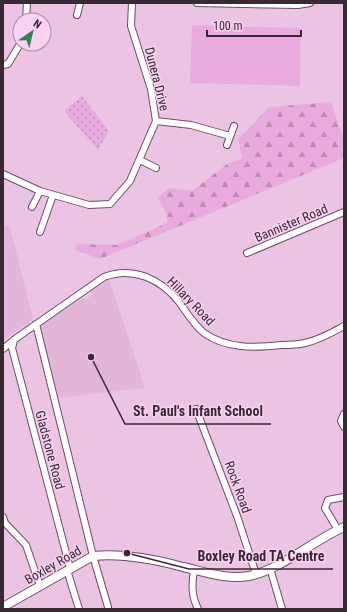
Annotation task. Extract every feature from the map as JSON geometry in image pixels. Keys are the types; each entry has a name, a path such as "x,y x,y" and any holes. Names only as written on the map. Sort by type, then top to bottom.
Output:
{"street":[{"path":"77,15 80,3"},
{"name":"Dunera Drive","path":"3,174 40,191 90,205 110,204 130,181 156,121 151,89 131,26 132,3"},
{"path":"197,3 310,3"},
{"path":"3,66 8,64 15,52"},
{"path":"156,121 191,125 230,136"},
{"path":"227,145 234,126"},
{"path":"140,160 156,168"},
{"path":"32,207 40,191"},
{"path":"40,232 53,195"},
{"name":"Bannister Road","path":"247,254 344,212"},
{"name":"Hillary Road","path":"3,349 36,324 104,277 116,272 127,272 151,278 169,290 190,318 204,332 223,342 233,345 252,347 304,344 316,340 344,326"},
{"path":"36,324 92,556 108,607"},
{"name":"Gladstone Road","path":"15,339 12,348 80,609"},
{"name":"Rock Road","path":"196,409 237,516 256,574"},
{"path":"344,414 341,419 344,427"},
{"path":"342,529 325,508 328,500 344,497"},
{"path":"3,517 5,524 26,545 40,586"},
{"name":"Boxley Road","path":"6,607 92,556 104,555 141,558 218,576 248,576 270,568 342,529"},
{"path":"270,568 282,609"},
{"path":"194,570 191,586 192,596 198,609"}],"shaded area":[{"path":"3,225 10,227 33,319 3,340"},
{"path":"109,279 145,388 58,398 40,327 82,298 87,299 92,295 91,291"}],"green space":[{"path":"192,25 301,28 300,86 190,83"},
{"path":"82,96 109,131 98,150 64,111"},
{"path":"331,102 342,134 344,133 344,158 100,259 75,250 77,244 117,245 167,223 167,215 158,197 170,188 192,191 227,164 242,158 238,139 269,107"}],"place":[{"name":"St. Paul's Infant School","path":"91,357"},
{"name":"Boxley Road TA Centre","path":"127,553"}]}
